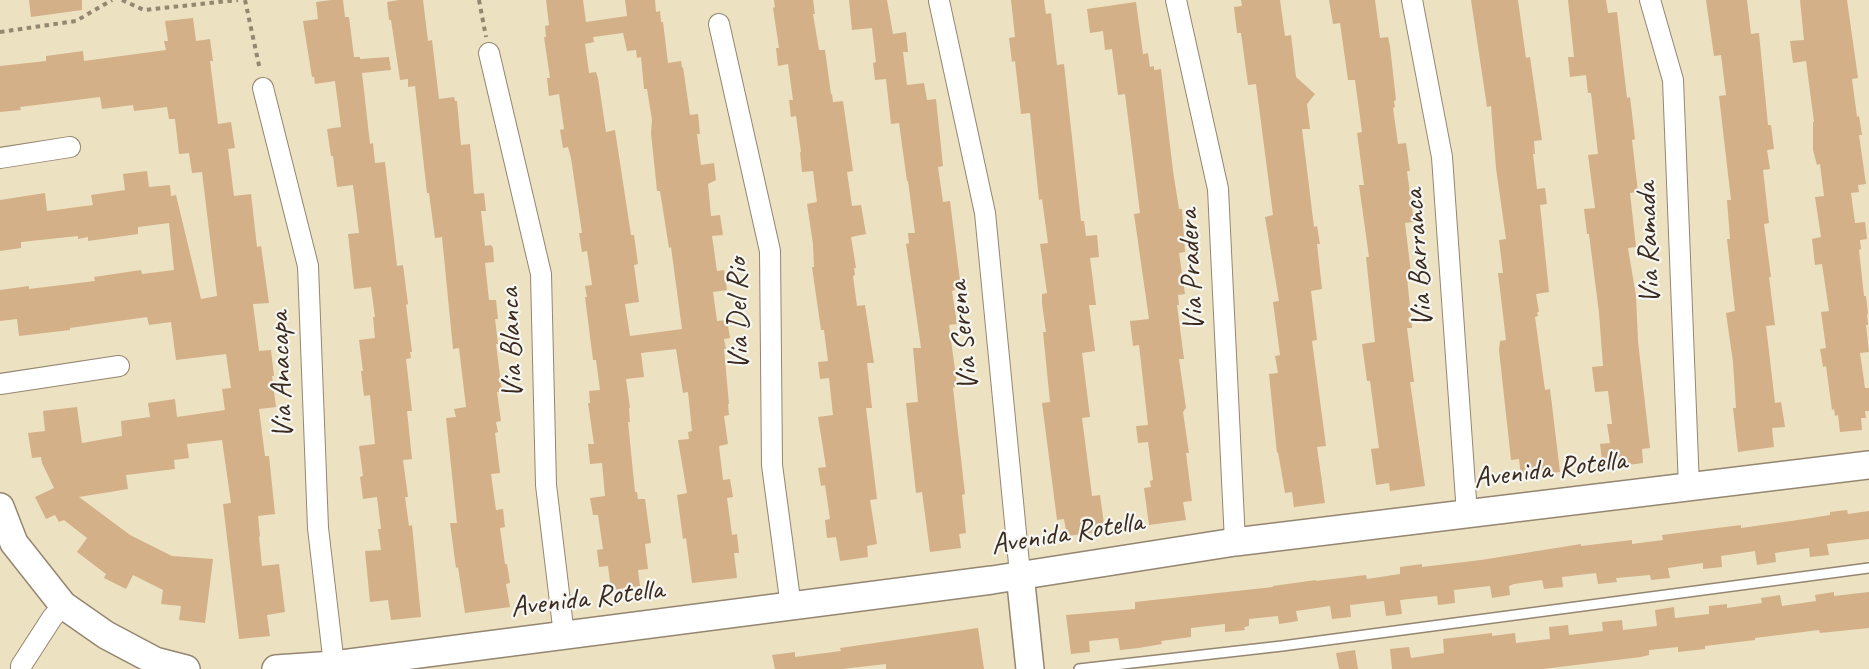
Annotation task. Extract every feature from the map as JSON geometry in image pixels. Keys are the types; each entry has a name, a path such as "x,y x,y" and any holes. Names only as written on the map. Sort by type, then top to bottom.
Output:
{"street":[{"name":"Via Pradera","path":"1176,0 1218,189 1235,542"},
{"name":"Via Barranca","path":"1412,0 1442,157 1467,514"},
{"name":"Via Ramada","path":"1650,0 1674,80 1689,487"},
{"name":"Via Serena","path":"939,1 985,213 1030,669"},
{"name":"Via Del Rio","path":"719,24 770,251 772,465 791,607"},
{"name":"Via Blanca","path":"489,53 541,274 546,485 564,635"},
{"name":"Via Anacapa","path":"263,88 308,266 318,528 334,665"},
{"path":"0,158 69,147"},
{"path":"0,384 119,366"},
{"name":"Avenida Rotella","path":"276,669 334,665 791,607 1235,542 1869,465"},
{"path":"0,507 14,543 63,605 106,635 155,661 186,669"},
{"path":"21,669 52,618 63,605"}],"lane":[{"path":"1079,669 1282,646 1869,568"}],"path":[{"path":"0,32 76,21 112,0"},
{"path":"122,0 144,10 238,0"},
{"path":"246,0 263,88"},
{"path":"479,0 489,53"}],"building":[{"path":"29,0 82,0 82,10 31,17"},
{"path":"343,0 345,17 349,17 354,57 360,57 360,59 389,57 391,70 362,73 370,144 373,143 375,163 385,162 397,266 403,265 408,304 406,305 412,352 410,352 411,358 406,359 412,411 407,411 412,459 403,460 408,497 405,497 409,526 412,525 421,617 391,620 388,600 370,602 365,551 381,550 378,529 381,529 377,497 363,499 360,477 363,476 359,446 375,444 370,395 364,396 359,340 375,338 373,317 375,317 371,287 354,289 348,234 359,233 353,185 337,187 333,156 331,156 327,129 341,127 335,81 315,84 303,21 318,19 316,2"},
{"path":"423,0 428,41 432,40 439,99 454,97 457,101 461,145 470,144 474,194 484,193 486,211 481,211 485,246 491,245 493,248 494,262 485,263 489,300 496,300 498,319 495,319 498,344 496,344 502,392 497,392 501,421 496,422 498,432 495,433 500,473 491,474 496,510 503,509 505,527 500,528 510,583 506,584 510,607 465,613 458,567 456,568 450,523 457,523 446,418 456,417 454,409 466,407 459,348 453,349 442,237 435,238 429,193 427,193 415,86 408,87 408,79 400,80 391,20 389,20 387,2"},
{"path":"546,0 583,0 586,22 627,16 625,0 655,0 656,12 660,11 661,22 663,22 668,63 681,61 690,115 698,114 700,134 697,134 701,165 714,163 716,180 708,184 711,216 720,215 723,235 712,236 717,271 724,270 727,290 713,292 717,321 727,320 730,338 724,339 729,415 724,416 728,444 719,446 723,480 730,479 733,497 727,498 732,535 737,534 739,553 734,553 737,578 692,583 677,495 687,493 678,440 689,439 688,432 692,431 688,392 683,393 676,349 641,353 644,377 626,379 635,492 637,492 638,499 645,499 651,543 645,544 648,569 638,570 640,586 611,590 608,566 599,567 597,550 603,549 598,515 593,515 590,498 605,496 602,463 590,464 588,444 594,444 588,403 590,403 589,391 600,390 596,360 593,360 585,297 587,297 585,286 592,285 587,251 582,252 579,233 582,233 571,158 568,147 563,148 560,130 564,129 559,94 549,96 547,78 550,78 544,37 546,37 545,26 549,25","holes":["623,33 627,51 636,50 637,58 641,57 644,89 647,89 652,120 651,133 657,191 660,191 669,248 671,247 682,329 630,336 625,304 639,302 634,265 638,264 634,235 631,235 615,130 606,132 598,78 596,72 589,73 585,44 594,42 593,37"]},
{"path":"774,0 813,0 819,50 825,50 833,102 843,101 853,171 847,172 852,206 861,205 866,234 851,237 856,268 854,268 855,275 853,276 857,306 865,305 874,363 867,363 872,408 866,408 877,499 870,500 877,544 867,546 868,557 840,561 836,537 827,538 825,520 830,519 825,485 821,486 818,468 826,467 818,417 833,415 829,378 820,379 818,362 828,361 812,267 814,267 813,244 807,204 817,202 813,171 802,172 796,116 791,117 789,100 793,100 788,64 778,66 776,48 779,48 773,8 775,7"},
{"path":"849,0 887,0 893,34 906,32 908,52 903,52 907,85 924,83 927,100 936,99 943,166 938,167 943,202 950,201 960,281 954,281 955,290 952,291 957,324 949,325 957,385 953,388 965,494 962,495 966,533 959,534 961,548 930,552 922,492 916,493 906,403 918,402 913,348 921,348 906,244 909,243 908,233 915,233 908,181 899,123 891,124 886,79 875,80 873,63 876,62 872,28 852,30"},
{"path":"1011,0 1044,0 1046,14 1051,13 1057,65 1064,64 1081,221 1084,221 1086,236 1097,235 1099,257 1090,258 1096,305 1089,305 1095,351 1082,353 1090,417 1082,418 1092,496 1100,495 1105,531 1067,536 1064,519 1057,520 1042,403 1050,402 1042,303 1042,294 1047,293 1040,244 1048,243 1042,199 1039,200 1030,113 1021,114 1015,61 1012,62 1009,38 1015,37"},
{"path":"1241,0 1280,0 1285,36 1291,35 1296,77 1315,94 1307,104 1310,129 1302,129 1314,227 1317,226 1320,244 1317,244 1322,289 1311,291 1317,340 1312,341 1326,446 1317,447 1325,503 1294,507 1292,492 1285,493 1277,453 1269,374 1278,373 1275,356 1280,355 1273,302 1279,301 1265,217 1273,215 1256,84 1248,85 1241,33 1237,33 1234,7 1242,6"},
{"path":"1329,0 1375,0 1380,38 1388,37 1390,46 1396,100 1393,108 1398,144 1406,143 1410,171 1407,171 1414,222 1405,223 1411,273 1407,277 1412,328 1407,328 1414,382 1410,382 1425,486 1390,491 1389,483 1376,485 1371,449 1379,448 1370,381 1367,381 1362,344 1375,342 1366,257 1369,257 1359,185 1364,185 1357,133 1362,132 1355,80 1348,80 1340,23 1333,24"},
{"path":"1471,0 1518,0 1526,58 1530,57 1542,140 1534,141 1535,154 1533,154 1537,189 1545,188 1547,204 1540,205 1549,292 1536,294 1539,312 1535,317 1545,390 1550,389 1560,472 1521,477 1519,459 1511,460 1499,350 1500,341 1506,340 1498,273 1503,273 1499,240 1506,239 1496,168 1491,106 1487,107"},
{"path":"1568,0 1606,0 1608,13 1617,12 1627,98 1630,97 1635,139 1632,140 1638,192 1630,193 1636,247 1628,248 1636,296 1638,341 1650,448 1642,449 1643,463 1613,467 1612,460 1602,461 1600,444 1610,443 1607,424 1612,424 1608,391 1595,392 1592,367 1603,366 1599,313 1584,209 1595,208 1588,155 1598,154 1591,93 1588,93 1586,75 1570,77 1568,57 1574,57"},
{"path":"1706,0 1747,0 1751,34 1759,33 1768,125 1771,125 1774,149 1767,150 1770,169 1763,170 1769,223 1764,224 1775,325 1766,326 1775,403 1781,402 1785,427 1772,428 1774,447 1738,452 1733,408 1736,408 1733,362 1726,313 1735,311 1727,239 1730,239 1727,200 1731,200 1719,96 1726,95 1721,55 1714,56"},
{"path":"1800,0 1847,0 1858,78 1852,79 1862,135 1859,135 1866,184 1858,185 1859,192 1851,193 1855,223 1865,222 1867,239 1860,240 1861,249 1859,250 1868,314 1868,325 1866,325 1869,352 1860,353 1865,388 1869,388 1869,411 1865,411 1866,418 1861,418 1862,430 1840,432 1838,415 1835,416 1834,409 1832,410 1826,366 1823,367 1820,349 1826,348 1821,312 1829,311 1822,264 1815,265 1812,239 1821,237 1815,197 1824,196 1820,164 1817,165 1813,150 1814,122 1806,61 1793,63 1790,41 1804,40"},
{"path":"1136,2 1143,54 1148,53 1150,67 1154,66 1154,70 1161,69 1173,171 1179,209 1182,209 1185,252 1179,253 1185,294 1178,295 1179,305 1177,305 1184,359 1179,359 1186,408 1183,412 1189,453 1186,453 1192,501 1183,502 1186,520 1149,525 1144,488 1151,487 1150,481 1153,480 1148,442 1138,443 1136,426 1148,425 1139,345 1133,346 1130,321 1149,319 1134,214 1140,213 1125,94 1118,95 1112,49 1105,50 1103,31 1090,33 1087,9"},
{"path":"193,18 196,41 210,39 213,61 210,61 218,124 231,122 235,148 228,149 234,196 251,194 257,247 261,246 269,303 253,304 259,351 271,350 276,407 259,409 265,456 269,456 275,514 258,516 262,566 279,564 285,612 267,615 270,636 239,639 223,504 231,503 222,440 187,444 189,458 174,460 175,469 126,475 128,489 79,497 130,535 172,556 213,559 205,623 179,620 181,606 161,604 163,590 133,575 126,589 104,578 106,574 77,552 87,538 64,520 59,522 55,515 46,519 35,497 54,488 41,457 32,458 28,433 45,431 43,411 77,407 82,443 122,436 121,421 150,417 148,403 175,399 177,417 225,410 222,389 231,388 226,354 176,360 171,322 149,325 147,317 19,336 17,319 0,321 0,290 95,281 94,277 141,270 142,274 174,270 169,223 138,227 138,234 88,241 88,237 78,239 78,236 21,242 21,248 0,251 0,200 45,193 47,211 93,205 91,195 125,190 123,174 147,171 149,187 170,185 171,196 176,195 201,299 217,296 202,172 192,173 189,153 179,154 175,119 169,119 167,107 134,111 133,105 102,109 100,97 20,107 21,110 0,112 0,66 46,61 46,56 83,51 84,61 166,50 164,41 168,41 165,21"},
{"path":"1847,510 1848,514 1869,511 1869,539 1827,544 1829,555 1810,557 1809,548 1775,553 1776,562 1757,565 1755,551 1721,556 1722,567 1703,569 1703,563 1668,568 1670,578 1651,580 1650,575 1616,578 1617,582 1598,584 1596,573 1562,577 1563,587 1544,589 1542,580 1514,584 1509,586 1510,595 1492,598 1490,586 1454,590 1455,603 1438,605 1437,596 1400,600 1402,614 1386,616 1384,601 1350,605 1351,617 1332,619 1330,606 1296,611 1298,621 1279,624 1278,616 1249,619 1249,626 1244,627 1245,630 1225,632 1225,624 1191,628 1191,637 1161,641 1162,644 1139,648 1120,650 1118,638 1089,641 1090,652 1071,654 1066,615 1135,609 1135,602 1366,575 1367,579 1400,574 1400,567 1422,564 1422,567 1481,560 1581,544 1581,546 1632,540 1632,544 1663,540 1662,535 1741,525 1741,528 1830,515 1830,512"},
{"path":"1834,592 1834,596 1869,592 1869,628 1820,633 1819,630 1755,638 1755,640 1678,652 1678,647 1649,650 1649,655 1641,657 1543,669 1392,669 1390,649 1409,647 1411,658 1444,653 1443,639 1492,633 1492,636 1515,633 1516,643 1550,639 1549,627 1568,625 1569,635 1603,631 1602,622 1622,620 1623,630 1657,626 1655,610 1674,607 1675,618 1709,614 1709,606 1727,604 1727,608 1762,603 1761,598 1780,595 1782,606 1816,601 1815,595"},
{"path":"978,628 984,669 886,669 886,664 842,669 775,669 772,655 795,652 795,657 841,651 840,648"},
{"path":"1355,650 1358,669 1339,669 1336,653"}]}
